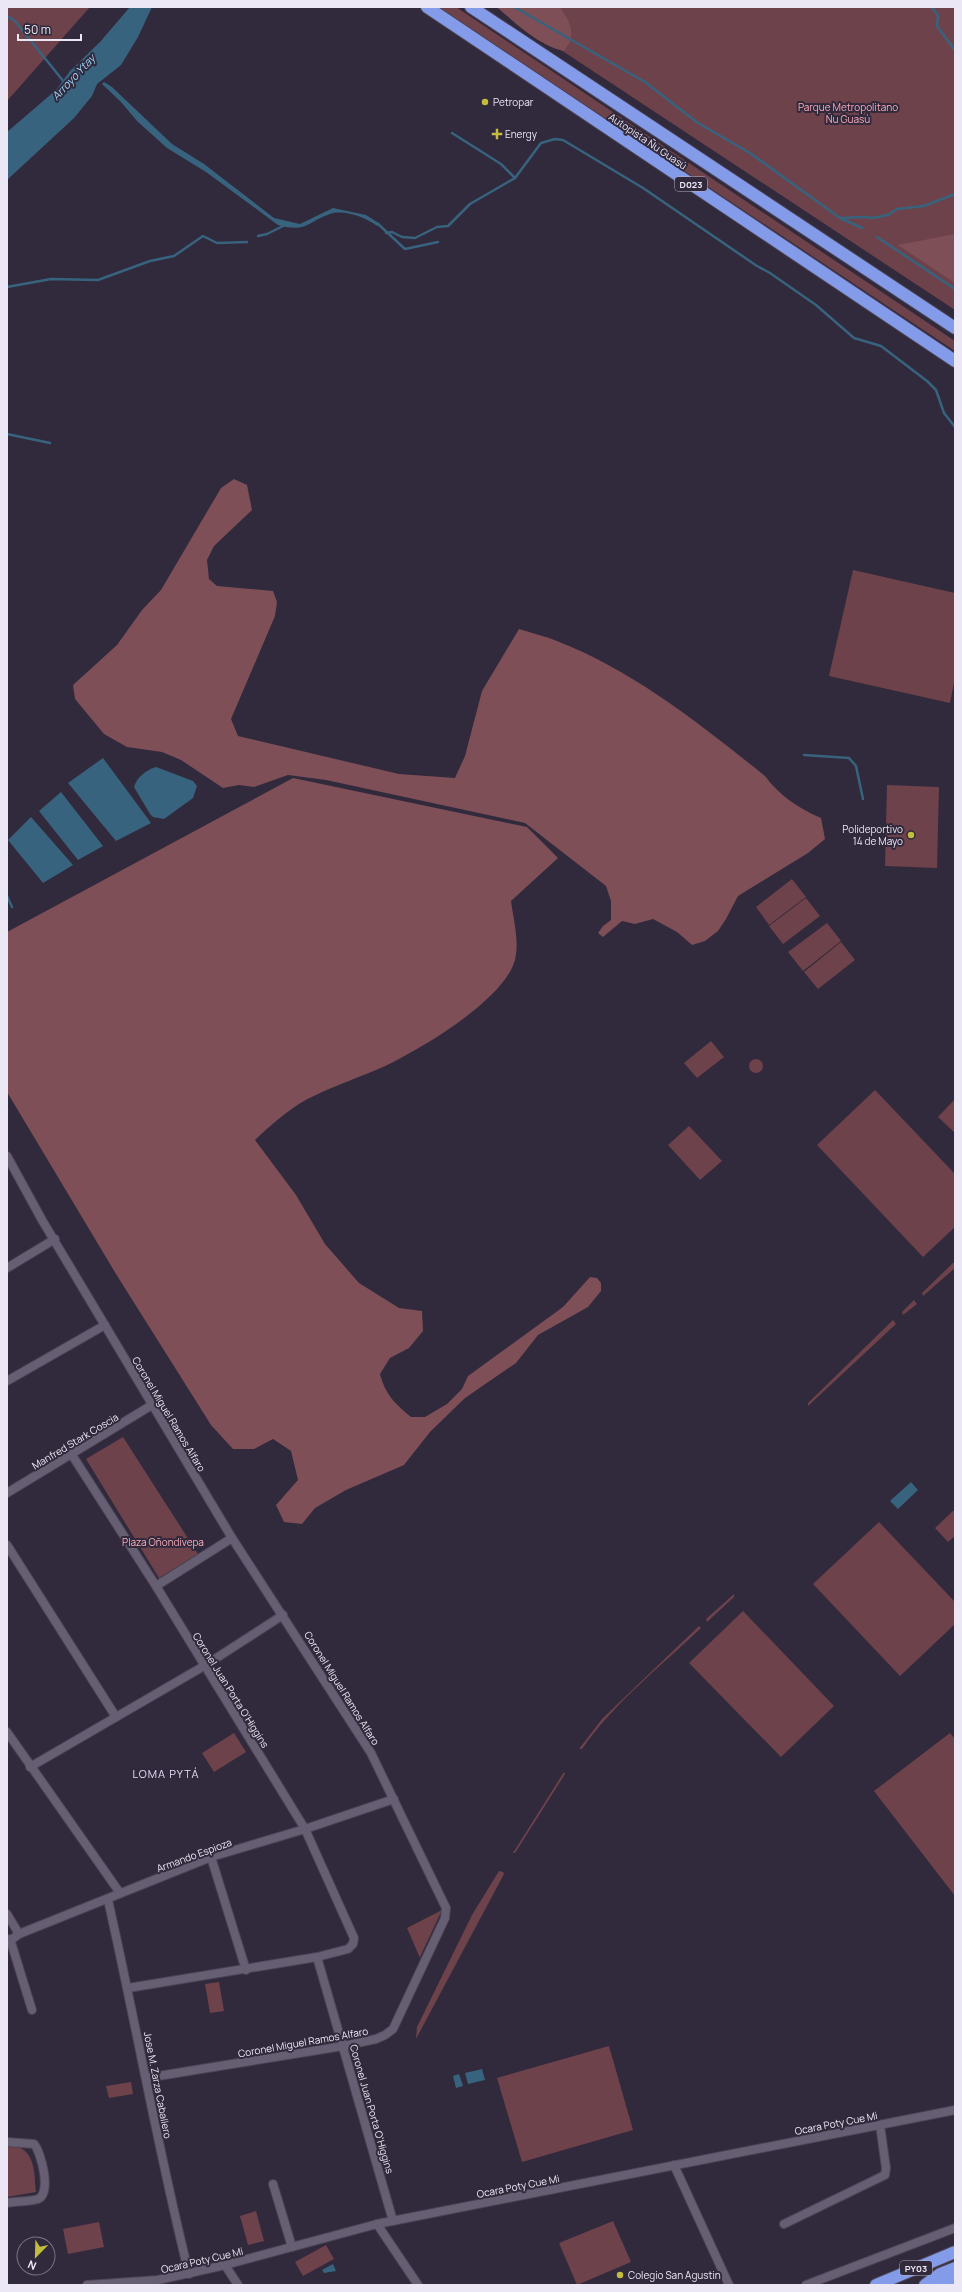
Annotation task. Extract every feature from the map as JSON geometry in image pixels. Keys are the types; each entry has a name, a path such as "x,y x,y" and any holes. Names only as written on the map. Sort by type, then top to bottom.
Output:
{"highway":[{"name":"Autopista Ñu Guasú","path":"427,7 955,361"},
{"name":"Autopista Ñu Guasú","path":"471,7 955,328"},
{"name":"PY03","path":"876,2285 955,2252"},
{"path":"925,2285 940,2274 955,2268"},
{"name":"PY03","path":"935,2285 955,2278"}],"street":[{"name":"Coronel Miguel Ramos Alfaro","path":"7,1156 152,1405 232,1538 371,1753 446,1908 446,1913 393,2029 376,2039 343,2046 146,2078"},
{"path":"7,1268 55,1239"},
{"path":"7,1381 105,1325"},
{"name":"Manfred Stark Coscia","path":"7,1493 72,1455 152,1405"},
{"name":"Coronel Juan Porta O'Higgins","path":"72,1455 156,1586 305,1829 354,1938 353,1944 344,1951 317,1958 393,2221"},
{"path":"156,1586 232,1538"},
{"path":"7,1545 116,1717"},
{"path":"30,1767 204,1666 283,1615"},
{"path":"7,1732 30,1767 120,1893"},
{"name":"Armando Espioza","path":"9,1941 19,1934 211,1858 305,1829 394,1798"},
{"path":"211,1858 246,1970"},
{"name":"Jose M. Zarza Caballero","path":"108,1900 128,1988 165,2173 189,2274"},
{"path":"7,1914 19,1934"},
{"path":"9,1941 32,2010"},
{"path":"128,1988 317,1958"},
{"name":"Ocara Poty Cue Mi","path":"87,2285 126,2284 189,2274 378,2224 955,2110"},
{"path":"784,2224 885,2176 886,2168 880,2125"},
{"path":"7,2142 34,2144 40,2152 46,2187 43,2196 38,2199 7,2202"},
{"path":"674,2165 729,2285"},
{"path":"273,2184 292,2247"},
{"path":"378,2224 418,2285"},
{"path":"806,2285 955,2228"},
{"path":"225,2265 238,2285"}],"green space":[{"path":"7,7 90,7 7,101"},
{"path":"438,7 456,7 955,341 955,351"},
{"name":"Parque Metropolitano Ñu Guasú","path":"496,7 955,7 955,310"},
{"path":"853,570 955,593 955,678 950,703 829,676"},
{"name":"Polideportivo 14 de Mayo","path":"887,785 939,787 937,868 885,866"},
{"path":"792,879 806,897 769,925 756,907"},
{"path":"806,898 820,916 783,944 769,926"},
{"path":"827,923 841,941 803,971 788,952"},
{"path":"841,942 855,960 818,989 804,972"},
{"path":"711,1041 724,1057 697,1078 684,1063"},
{"path":"756,1059 761,1061 763,1066 761,1071 756,1073 751,1071 749,1066 751,1061"},
{"path":"875,1090 955,1174 955,1227 923,1257 817,1145"},
{"path":"955,1099 955,1133 938,1117"},
{"path":"689,1126 722,1161 700,1180 668,1145"},
{"path":"955,1261 955,1268 923,1296 922,1293"},
{"path":"914,1300 917,1304 903,1315 902,1312"},
{"path":"893,1320 896,1324 808,1406 808,1403"},
{"name":"Plaza Oñondivepa","path":"123,1437 198,1554 159,1578 86,1459"},
{"path":"955,1509 955,1536 948,1542 935,1528"},
{"path":"879,1522 955,1602 955,1624 900,1676 813,1584"},
{"path":"734,1594 734,1597 707,1622 706,1619"},
{"path":"743,1611 834,1706 781,1757 689,1663"},
{"path":"699,1626 701,1628 623,1701 608,1716 582,1749 579,1749 602,1719"},
{"path":"234,1733 246,1752 214,1772 202,1753"},
{"path":"950,1733 955,1739 955,1896 874,1791"},
{"path":"564,1772 565,1774 515,1853 513,1853"},
{"path":"499,1871 503,1872 504,1874 416,2039 417,2027 472,1915"},
{"path":"442,1910 420,1957 420,1958 407,1928"},
{"path":"219,1982 224,2011 210,2013 205,1984"},
{"path":"609,2046 633,2130 522,2162 497,2078"},
{"path":"131,2082 133,2094 109,2098 106,2086"},
{"path":"17,2146 28,2154 31,2159 36,2192 7,2197 7,2147"},
{"path":"256,2211 264,2241 248,2245 240,2216"},
{"path":"613,2221 631,2262 577,2285 559,2243"},
{"path":"99,2222 104,2247 68,2254 63,2229"},
{"path":"326,2245 334,2259 303,2276 295,2262"}],"shaded area":[{"path":"497,7 560,7 570,24 571,34 568,45 564,51 546,44 528,33"},
{"path":"955,234 955,283 898,245"},
{"path":"234,479 247,485 252,510 214,546 207,560 209,579 217,586 273,591 277,602 275,616 231,719 238,736 399,774 455,778 465,756 482,691 519,629 552,639 585,653 613,667 666,700 765,776 777,790 790,801 821,818 825,839 808,853 738,896 718,931 705,941 692,945 677,932 653,919 635,924 622,921 603,937 598,933 603,926 611,920 611,901 606,886 525,823 326,780 288,775 254,787 239,785 223,788 181,760 162,752 127,747 104,734 75,699 73,685 117,645 142,610 161,590 221,488"},
{"path":"293,778 527,827 558,858 511,901 517,945 516,954 511,970 488,998 454,1026 399,1059 324,1091 299,1104 276,1121 255,1140 296,1195 325,1244 359,1283 399,1308 422,1311 423,1331 409,1348 390,1358 380,1374 391,1398 411,1417 425,1417 447,1404 462,1389 468,1376 563,1307 590,1277 597,1278 601,1283 601,1291 588,1307 538,1335 516,1363 465,1398 430,1432 404,1465 346,1490 315,1508 302,1524 284,1522 276,1505 298,1480 291,1451 273,1439 254,1449 233,1449 211,1425 116,1274 7,1092 7,932"}],"water":[{"name":"Arroyo Ytay","path":"130,7 152,7 138,37 121,65 97,84 92,96 74,118 7,180 7,132 56,90 70,71 100,42"},
{"path":"104,82 112,87 172,144 204,164 274,218 300,224 333,208 366,215 380,224 377,226 361,217 348,213 336,213 322,217 306,226 295,228 278,225 206,172 167,148 137,121 121,102 102,84"},
{"path":"103,758 151,823 116,841 68,783"},
{"path":"156,767 193,781 197,786 193,798 164,819 153,817 150,814 134,787 142,774"},
{"path":"61,792 103,846 78,860 39,811"},
{"path":"31,817 73,865 43,883 8,840"},
{"path":"911,1482 918,1490 898,1509 890,1501"},
{"path":"482,2069 485,2080 468,2084 465,2073"},
{"path":"459,2074 463,2086 456,2088 453,2076"},
{"path":"333,2264 336,2271 324,2273 322,2270"}],"waterway":[{"path":"514,7 645,82 698,123 750,153 840,218 862,228"},
{"path":"931,7 938,15 937,26 954,49"},
{"name":"Arroyo Ytay","path":"7,16 15,21 64,82"},
{"path":"452,133 501,164 515,178"},
{"path":"386,233 392,232 402,237 415,238 437,227 448,226 470,204 515,178 541,143 555,139 563,140 643,188 757,266 770,273 816,305 854,338 881,346 927,381 936,390 944,413 955,427"},
{"path":"841,218 872,218 888,215 897,209 924,206 955,194"},
{"path":"377,223 405,249 438,242"},
{"path":"258,236 267,234 285,225"},
{"path":"7,287 51,279 98,280 150,261 174,256 203,236 217,243 247,242"},
{"path":"877,237 955,289"},
{"path":"7,434 50,443"},
{"path":"804,755 849,758 856,766 863,799"},
{"path":"7,896 12,907"}],"place":[{"name":"Petropar","path":"485,102"},
{"name":"Energy","path":"497,134"},
{"name":"Polideportivo 14 de Mayo","path":"911,835"},
{"name":"Colegio San Agustin","path":"620,2275"}],"district":[{"name":"LOMA PYTÁ","path":"166,1773"}]}
